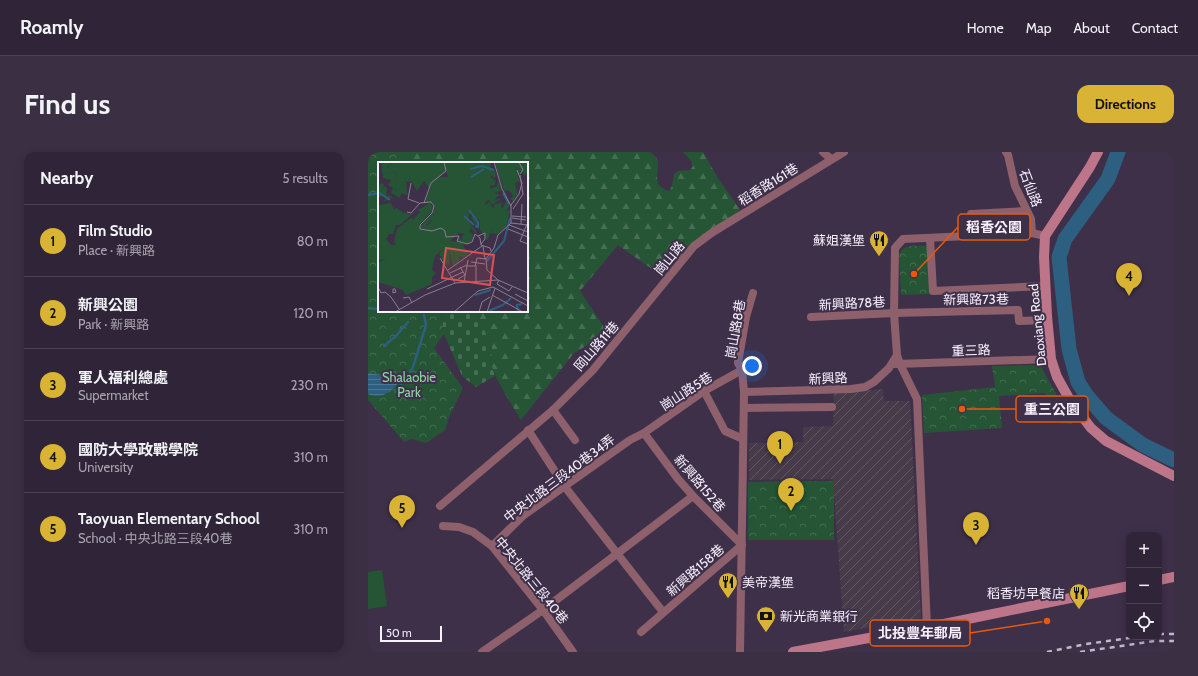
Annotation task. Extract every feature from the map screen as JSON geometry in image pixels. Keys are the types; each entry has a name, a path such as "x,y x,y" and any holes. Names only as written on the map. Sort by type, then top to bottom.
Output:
{"street":[{"path":"823,152 831,159"},
{"name":"稻香路161巷","path":"705,239 713,232 844,152"},
{"name":"石仙路","path":"1006,152 1015,186 1031,220 1032,233"},
{"path":"927,627 918,404 917,398 896,361 894,313 895,248 903,239 1032,233 1045,236 1098,152"},
{"path":"970,214 1027,211"},
{"name":"Daoxiang Road","path":"1045,236 1047,320 1051,359 1057,377 1071,402 1091,428 1106,441 1174,476"},
{"path":"930,238 933,291 1046,286"},
{"name":"崗山路","path":"654,296 694,246 705,239"},
{"name":"崗山路8巷","path":"744,392 742,370 738,363 746,317 753,294"},
{"name":"岡山路11巷","path":"440,506 553,410 593,370 654,296"},
{"name":"新興路73巷","path":"894,313 1018,310 1019,321 1047,320"},
{"name":"新興路78巷","path":"811,317 894,313"},
{"name":"重三路","path":"896,361 1051,359"},
{"name":"新興路","path":"744,392 833,390 865,387 882,375 896,361"},
{"name":"崗山路5巷","path":"644,433 704,391 742,370"},
{"path":"704,391 725,431 743,439"},
{"path":"740,652 744,392"},
{"path":"744,408 832,407"},
{"path":"553,410 575,440"},
{"name":"新興路158巷","path":"528,430 565,487 663,612"},
{"name":"中央北路三段40巷34弄","path":"492,546 524,515 630,440 644,433"},
{"name":"新興路152巷","path":"644,433 678,479 742,545"},
{"path":"482,652 543,610 693,496"},
{"name":"中央北路三段40巷","path":"443,526 459,527 473,532 492,546 543,610 573,652"},
{"name":"新興路158巷","path":"641,632 742,545"},
{"path":"1162,579 1174,577"},
{"path":"793,652 927,627 1126,587"}],"shaded area":[{"path":"883,389 884,401 910,401 921,618 844,632 833,479 749,480 749,443 803,442 803,427 833,426 834,393"}],"green space":[{"name":"Shalaobie Park","path":"368,152 396,152 401,162 378,162 378,312 441,313 444,334 434,348 463,388 449,417 445,430 426,443 412,439 404,442 368,400"},
{"path":"396,152 650,152 656,157 658,162 658,183 663,189 669,191 672,186 674,174 678,171 690,170 693,166 691,161 683,152 703,152 718,178 740,210 659,274 618,245 580,291 608,333 574,353 521,420 495,375 487,353 481,323 476,312 528,312 528,162 401,162"},
{"path":"911,246 927,246 930,294 901,295 899,255 901,251"},
{"path":"434,312 476,312 494,353 489,357 495,376 476,387 462,376 444,334 441,313"},
{"path":"1040,365 1073,424 1060,423 1045,393 999,396 1002,428 924,433 922,395 995,387 992,366"},
{"path":"834,481 834,540 748,540 748,482"},
{"path":"382,570 387,606 368,609 368,572"}],"water":[{"path":"368,373 395,377 398,378 399,382 389,392 373,396 368,394"}],"waterway":[{"path":"1118,152 1108,179 1065,239 1059,257 1069,349 1078,382 1087,396 1106,418 1143,445 1174,460"},
{"path":"368,195 378,193"},
{"path":"368,308 378,309"},
{"path":"395,392 408,376 413,367 426,325 424,315"},
{"path":"384,346 396,336 408,322"},
{"path":"1065,349 1069,347"}],"railway":[{"path":"1162,634 1174,634"},
{"path":"1047,652 1086,644 1126,639"},
{"path":"1080,652 1155,641 1174,641"}],"place":[{"name":"蘇姐漢堡","path":"879,257"},
{"name":"稻香公園","path":"914,274"},
{"name":"國防大學政戰學院","path":"1129,296"},
{"name":"重三公園","path":"962,409"},
{"name":"Film Studio","path":"780,464"},
{"name":"新興公園","path":"791,511"},
{"name":"Taoyuan Elementary School","path":"402,528"},
{"name":"軍人福利總處","path":"976,545"},
{"name":"美帝漢堡","path":"728,599"},
{"name":"稻香坊早餐店","path":"1079,610"},
{"name":"北投豐年郵局","path":"1047,621"},
{"name":"新光商業銀行","path":"766,633"}]}
